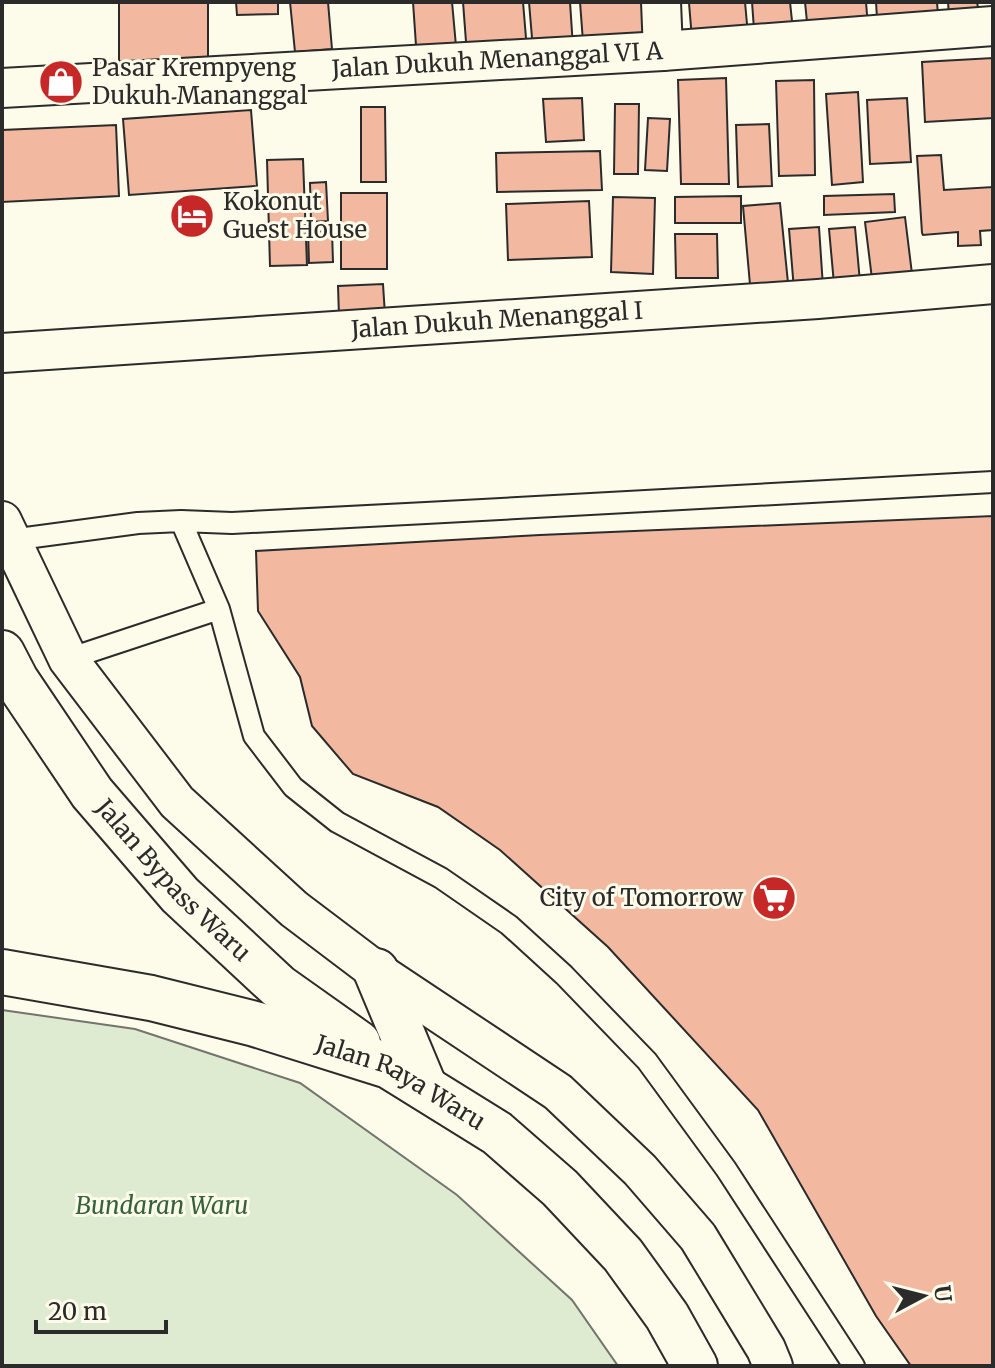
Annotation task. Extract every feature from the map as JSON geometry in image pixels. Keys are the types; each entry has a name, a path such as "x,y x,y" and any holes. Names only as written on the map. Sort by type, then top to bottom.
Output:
{"highway":[{"name":"Jalan Bypass Waru","path":"2,653 16,680 92,793 180,895 279,987 407,1077"},
{"path":"376,971 407,1077"},
{"name":"Jalan Raya Waru","path":"2,972 151,998 255,1024 407,1077 497,1133 560,1188 623,1255 667,1316 695,1366"}],"street":[{"path":"661,2 663,51"},
{"name":"Jalan Dukuh Menanggal VI A","path":"2,88 663,51 993,26"},
{"name":"Jalan Dukuh Menanggal I","path":"2,353 818,299 993,284"},
{"path":"6,531 68,659 177,802 294,909 376,971 558,1092 640,1170 698,1237 766,1349 773,1366"}],"lane":[{"path":"6,531 181,521 262,521 993,482"},
{"path":"181,521 219,609 254,736 293,787 337,822 452,885 509,925 564,975 647,1061 726,1169 854,1366"},
{"path":"68,659 219,609"}],"green space":[{"name":"Bundaran Waru","path":"2,1010 135,1029 300,1083 457,1195 572,1300 618,1366 2,1366"}],"building":[{"path":"119,2 208,2 208,63 119,62"},
{"path":"236,2 278,2 278,14 237,15"},
{"path":"290,2 328,2 332,49 295,52"},
{"path":"413,2 452,2 457,57 417,60"},
{"path":"463,2 523,2 527,50 467,55"},
{"path":"529,2 570,2 573,47 533,50"},
{"path":"580,2 650,2 654,50 584,55"},
{"path":"745,2 748,35 692,39 689,3"},
{"path":"752,2 790,2 794,40 755,43"},
{"path":"805,2 866,2 868,27 808,32"},
{"path":"876,2 937,2 939,28 878,34"},
{"path":"948,2 977,2 979,13 949,16"},
{"path":"993,58 993,118 925,122 922,62"},
{"path":"726,78 729,184 681,184 678,80"},
{"path":"814,80 815,175 779,176 776,81"},
{"path":"858,92 863,182 832,185 826,94"},
{"path":"582,98 584,140 546,142 543,99"},
{"path":"907,98 911,162 870,164 867,100"},
{"path":"615,104 639,104 638,174 614,174"},
{"path":"361,107 385,107 386,182 361,182"},
{"path":"251,110 257,186 129,195 123,119"},
{"path":"648,118 670,119 667,171 645,170"},
{"path":"769,124 772,186 738,187 736,125"},
{"path":"116,125 119,196 2,202 2,130"},
{"path":"600,151 602,190 497,192 496,153"},
{"path":"941,155 944,190 993,187 993,230 980,231 981,245 958,246 958,232 922,233 917,156"},
{"path":"303,159 307,265 270,266 267,160"},
{"path":"326,182 328,221 311,222 310,183"},
{"path":"341,193 387,193 387,269 341,269"},
{"path":"894,194 895,212 824,215 824,196"},
{"path":"741,196 741,223 675,223 675,197"},
{"path":"613,197 655,198 653,274 611,272"},
{"path":"589,201 592,257 508,260 506,204"},
{"path":"780,203 789,293 751,296 743,206"},
{"path":"905,217 913,282 873,287 865,222"},
{"path":"819,227 823,287 794,290 789,229"},
{"path":"855,227 860,282 834,284 829,229"},
{"path":"332,231 333,262 309,263 308,232"},
{"path":"675,234 717,234 718,278 676,278"},
{"path":"383,284 385,315 339,316 338,286"},
{"name":"City of Tomorrow","path":"993,516 993,1366 911,1366 876,1316 758,1110 608,947 500,850 438,807 353,774 312,726 300,677 258,611 256,551 540,535"}],"place":[{"name":"Pasar Krempyeng Dukuh Mananggal","path":"61,82"},
{"name":"Kokonut Guest House","path":"192,216"},
{"name":"City of Tomorrow","path":"774,898"}]}
